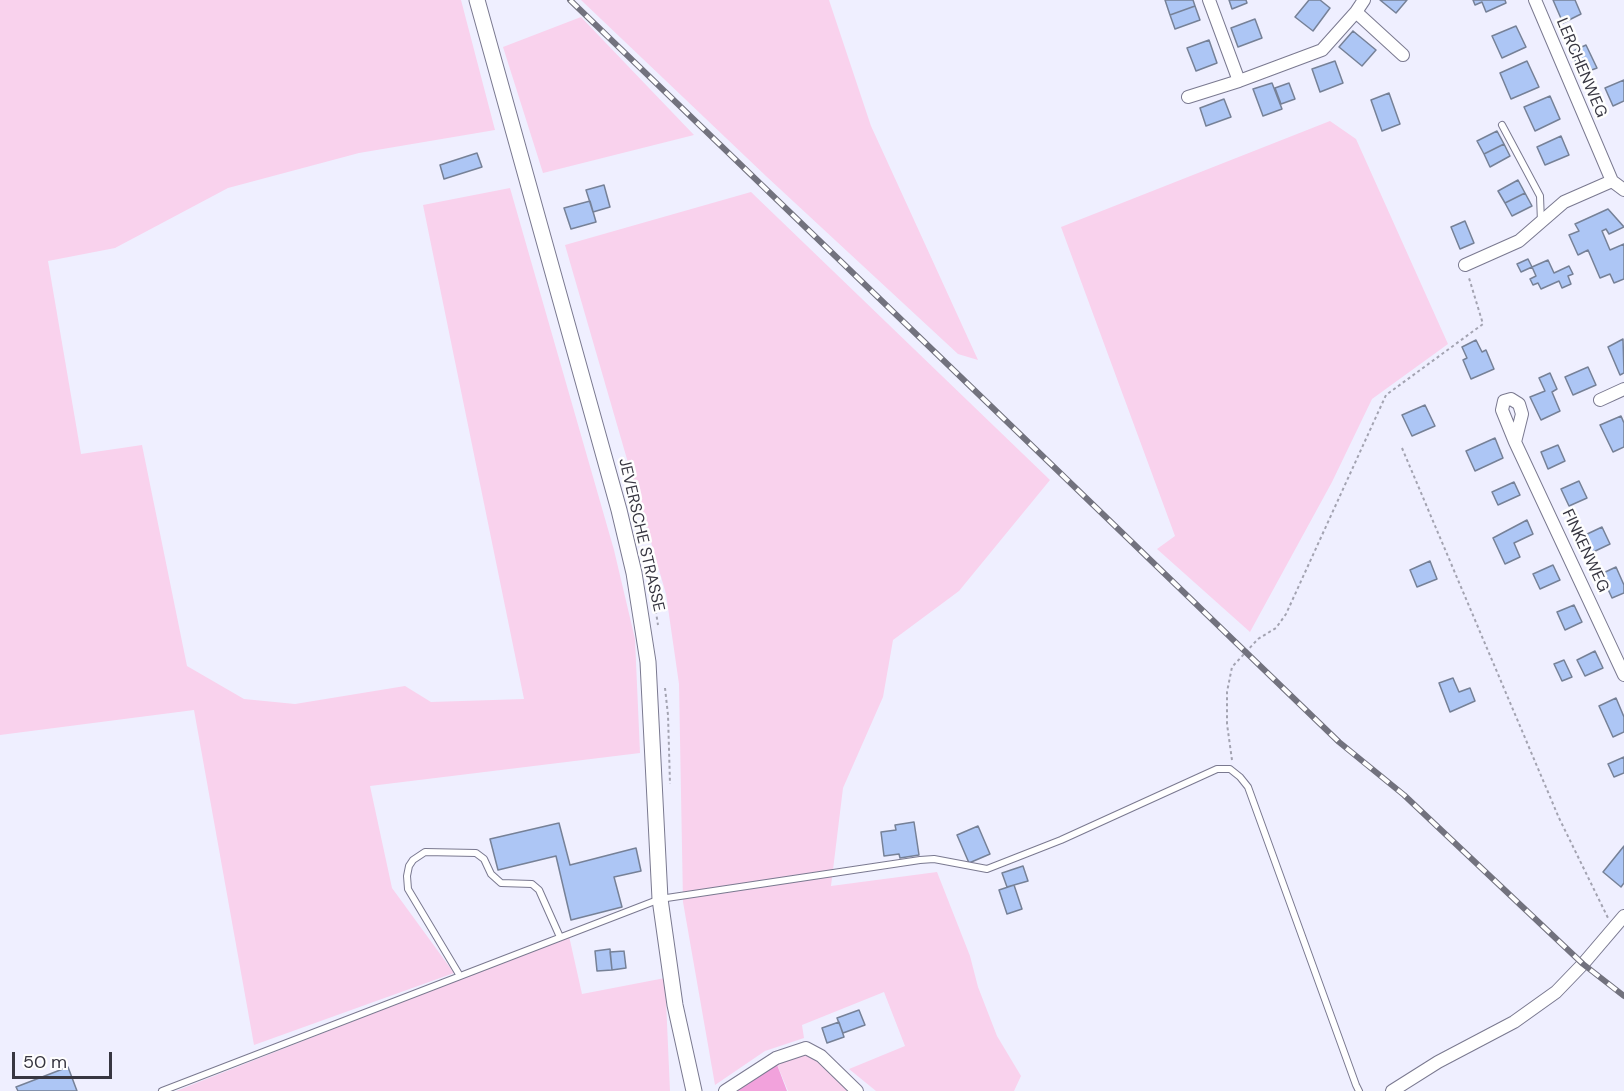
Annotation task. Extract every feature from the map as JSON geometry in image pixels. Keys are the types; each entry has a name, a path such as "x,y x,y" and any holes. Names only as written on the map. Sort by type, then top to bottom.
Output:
{"street":[{"name":"JEVERSCHE STRASSE","path":"477,0 619,510 634,573 649,671 660,899 675,1005 694,1091"},
{"path":"1209,0 1239,81"},
{"path":"1188,97 1322,50 1364,0"},
{"name":"LERCHENWEG","path":"1535,0 1612,182"},
{"path":"1356,12 1403,55"},
{"path":"1465,266 1519,241 1564,202 1612,182 1624,190"},
{"path":"1600,400 1624,389"},
{"name":"FINKENWEG","path":"1515,442 1624,675"},
{"path":"1392,1091 1438,1062 1514,1022 1556,992 1624,916"},
{"path":"725,1091 776,1058 806,1048 821,1056 857,1091"}],"lane":[{"path":"1502,125 1540,196 1540,223"},
{"path":"162,1091 660,899 920,860 934,859 987,869 1061,840 1217,769 1230,769 1248,787 1359,1091"},
{"path":"460,976 408,889 409,867 413,860 425,852 476,853 483,859 491,874 501,883 532,885 538,890 560,937"}],"path":[{"path":"1233,772 1227,724 1227,692 1232,667 1258,639 1276,628 1286,614 1386,395 1483,324 1465,266"},
{"path":"1402,448 1559,818 1613,929"}],"shaded area":[{"path":"0,0 461,0 495,130 359,153 228,188 115,248 48,261 81,454 142,445 187,666 244,699 295,704 405,686 431,702 524,699 423,205 510,188 614,550 635,639 640,753 370,786 392,888 454,973 254,1045 194,710 0,735"},
{"path":"581,0 829,0 871,126 978,360 958,354"},
{"path":"581,17 694,135 543,173 503,47"},
{"path":"1330,121 1356,139 1448,344 1372,399 1332,482 1250,632 1157,549 1175,536 1061,227"},
{"path":"751,192 1050,480 959,591 893,640 883,697 843,788 831,886 937,872 970,956 978,987 997,1036 1021,1076 1014,1091 876,1091 849,1069 905,1046 884,992 802,1025 804,1038 765,1051 715,1085 683,902 679,684 666,594 565,245"},
{"path":"569,936 582,994 665,978 670,1091 176,1091"},
{"path":"805,1054 820,1062 848,1091 788,1091 776,1062"},
{"path":"776,1062 787,1091 732,1091"}],"building":[{"path":"1165,0 1193,0 1195,6 1170,15"},
{"path":"1229,0 1246,0 1247,3 1232,9"},
{"path":"1309,0 1320,0 1330,8 1313,31 1295,17"},
{"path":"1380,0 1407,0 1396,13"},
{"path":"1473,0 1505,0 1506,3 1486,12 1482,2 1475,5"},
{"path":"1553,0 1575,0 1581,14 1563,23"},
{"path":"1195,6 1200,20 1175,29 1170,15"},
{"path":"1255,19 1262,38 1238,47 1231,28"},
{"path":"1516,26 1526,47 1502,58 1492,36"},
{"path":"1353,31 1376,50 1362,66 1339,47"},
{"path":"1209,40 1217,63 1196,71 1187,48"},
{"path":"1586,45 1597,68 1581,74 1571,52"},
{"path":"1335,61 1343,83 1320,92 1312,69"},
{"path":"1527,61 1539,87 1511,99 1500,73"},
{"path":"1624,80 1624,101 1613,106 1605,88"},
{"path":"1272,83 1282,109 1263,116 1253,89"},
{"path":"1289,83 1295,99 1281,104 1275,88"},
{"path":"1389,93 1400,124 1382,131 1371,100"},
{"path":"1550,96 1560,119 1535,131 1524,107"},
{"path":"1224,99 1231,117 1206,126 1200,108"},
{"path":"1497,131 1504,144 1484,154 1477,141"},
{"path":"1561,136 1569,155 1545,165 1537,147"},
{"path":"1504,144 1510,156 1490,167 1484,154"},
{"path":"477,153 482,167 444,179 440,165"},
{"path":"1518,180 1525,193 1505,203 1498,191"},
{"path":"604,185 610,207 593,212 586,190"},
{"path":"1525,193 1532,206 1512,216 1505,203"},
{"path":"590,201 596,222 571,229 564,208"},
{"path":"1608,209 1624,227 1609,234 1606,229 1602,231 1610,250 1624,244 1624,279 1614,283 1610,274 1600,278 1588,250 1578,255 1569,235 1579,231 1575,224"},
{"path":"1465,221 1474,243 1460,249 1451,227"},
{"path":"1528,259 1532,267 1521,272 1517,264"},
{"path":"1548,260 1554,273 1569,266 1573,274 1568,276 1571,284 1562,288 1559,281 1541,289 1538,283 1533,285 1530,279 1536,276 1532,267"},
{"path":"1623,339 1624,373 1620,375 1608,347"},
{"path":"1476,340 1482,352 1486,350 1494,369 1471,379 1463,360 1467,358 1462,347"},
{"path":"1588,367 1596,385 1573,395 1565,377"},
{"path":"1550,373 1557,389 1552,392 1560,411 1541,420 1530,397 1545,391 1539,378"},
{"path":"1425,405 1435,426 1412,436 1402,415"},
{"path":"1621,416 1624,423 1624,447 1613,452 1600,425"},
{"path":"1495,438 1503,458 1475,471 1466,451"},
{"path":"1558,445 1565,461 1548,469 1541,452"},
{"path":"1579,481 1587,498 1569,506 1561,489"},
{"path":"1514,482 1520,495 1498,505 1492,492"},
{"path":"1527,520 1533,534 1514,543 1520,557 1505,564 1493,538"},
{"path":"1602,527 1610,544 1591,553 1583,536"},
{"path":"1430,561 1437,579 1417,587 1410,570"},
{"path":"1553,565 1560,580 1540,589 1533,574"},
{"path":"1616,567 1624,585 1624,593 1612,598 1601,574"},
{"path":"1574,605 1582,622 1565,630 1557,612"},
{"path":"1595,651 1603,668 1585,676 1577,660"},
{"path":"1564,660 1572,677 1562,681 1554,664"},
{"path":"1453,678 1459,692 1470,688 1475,701 1450,712 1439,683"},
{"path":"1616,698 1624,717 1624,732 1613,737 1599,706"},
{"path":"1624,757 1624,773 1614,777 1608,764"},
{"path":"914,822 919,855 900,858 899,854 884,856 881,832 896,830 895,825"},
{"path":"559,823 570,865 636,848 641,871 614,877 622,907 571,920 556,856 498,870 490,839"},
{"path":"978,826 990,854 969,863 957,835"},
{"path":"1624,846 1624,883 1621,887 1603,872"},
{"path":"1023,866 1028,881 1007,887 1002,873"},
{"path":"1014,885 1022,909 1007,914 999,890"},
{"path":"610,949 612,970 597,971 595,951"},
{"path":"624,951 626,968 612,970 610,952"},
{"path":"859,1010 865,1025 843,1033 837,1018"},
{"path":"839,1022 844,1037 827,1043 822,1028"},
{"path":"68,1067 77,1091 18,1091 16,1087"}],"railway":[{"path":"570,0 1339,742 1404,795 1583,964 1624,996"}]}
